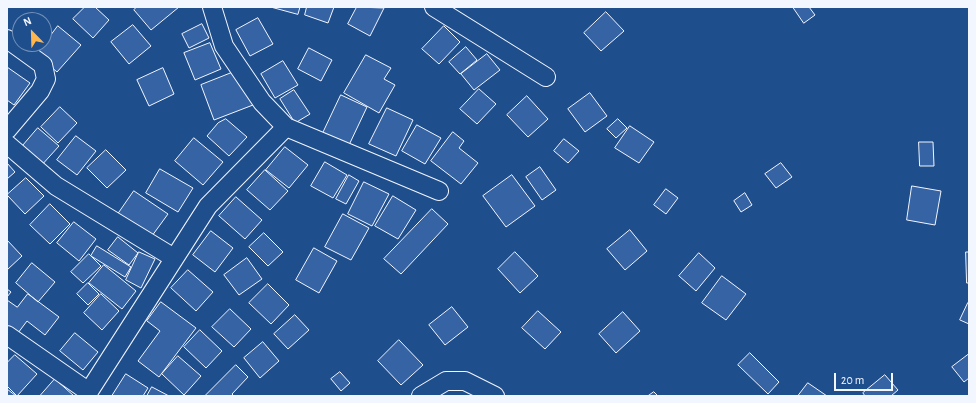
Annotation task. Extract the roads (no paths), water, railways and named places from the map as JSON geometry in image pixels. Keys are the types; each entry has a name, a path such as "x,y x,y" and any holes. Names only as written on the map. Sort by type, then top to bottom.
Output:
{"street":[{"path":"212,7 224,46 262,102 286,127 439,191"},
{"path":"434,7 546,76"},
{"path":"7,39 43,65 46,79 40,91 7,130"},
{"path":"7,335 88,394 208,206 286,127"},
{"path":"7,144 56,186 174,258"},
{"path":"421,396 446,381 465,381 495,396"}]}
